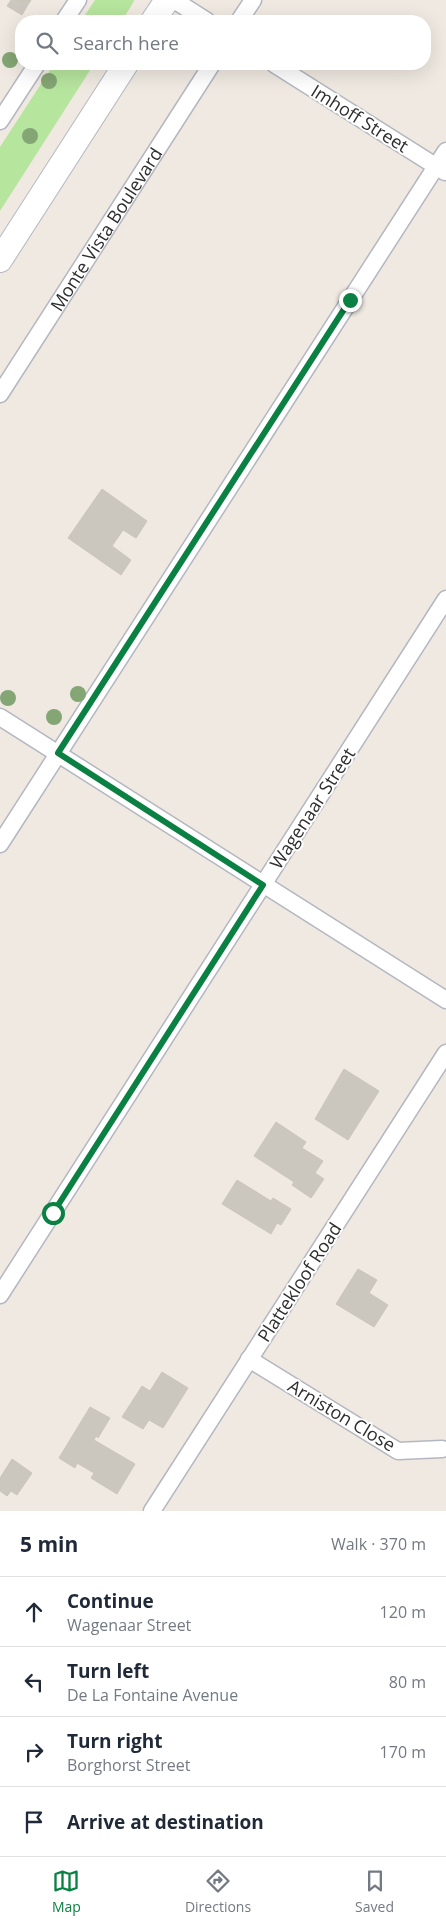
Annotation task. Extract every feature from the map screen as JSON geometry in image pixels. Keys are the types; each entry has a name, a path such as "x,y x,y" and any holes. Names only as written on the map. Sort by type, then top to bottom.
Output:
{"main road":[{"path":"157,15 167,0"},
{"path":"0,260 122,70"}],"street":[{"path":"68,15 78,0"},
{"path":"174,0 198,15"},
{"path":"244,15 253,0"},
{"path":"0,121 33,70"},
{"name":"Monte Vista Boulevard","path":"0,394 208,70"},
{"name":"Imhoff Street","path":"284,70 441,169"},
{"path":"0,844 441,169 446,151"},
{"name":"Wagenaar Street","path":"0,1295 446,600"},
{"path":"0,717 446,1000"},
{"name":"Plattekloof Road","path":"152,1511 446,1052"},
{"name":"Arniston Close","path":"249,1359 398,1451 442,1449"}],"green space":[{"path":"95,0 134,0 126,15 85,15"},
{"path":"50,70 90,70 0,211 0,147"}],"building":[{"path":"11,0 26,8 22,15 7,6"},
{"path":"13,0 31,0 26,8"},
{"path":"102,489 147,521 136,538 123,530 112,546 131,560 121,575 68,538"},
{"path":"344,1069 379,1091 348,1140 315,1119"},
{"path":"276,1122 306,1142 302,1148 323,1161 315,1173 324,1179 311,1198 292,1185 294,1182 254,1156"},
{"path":"237,1180 271,1201 273,1198 291,1209 281,1225 277,1223 271,1234 222,1204"},
{"path":"358,1269 377,1280 369,1293 388,1305 374,1327 336,1304"},
{"path":"162,1372 188,1388 163,1428 149,1420 143,1429 122,1417 142,1386 150,1391"},
{"path":"90,1407 110,1418 98,1438 96,1436 94,1440 135,1464 117,1494 91,1478 94,1473 77,1463 75,1468 59,1458"},
{"path":"12,1459 32,1473 17,1495 11,1491 7,1496 0,1491 0,1478"}],"route":[{"path":"53,1213 263,885 58,753 350,300"}]}
